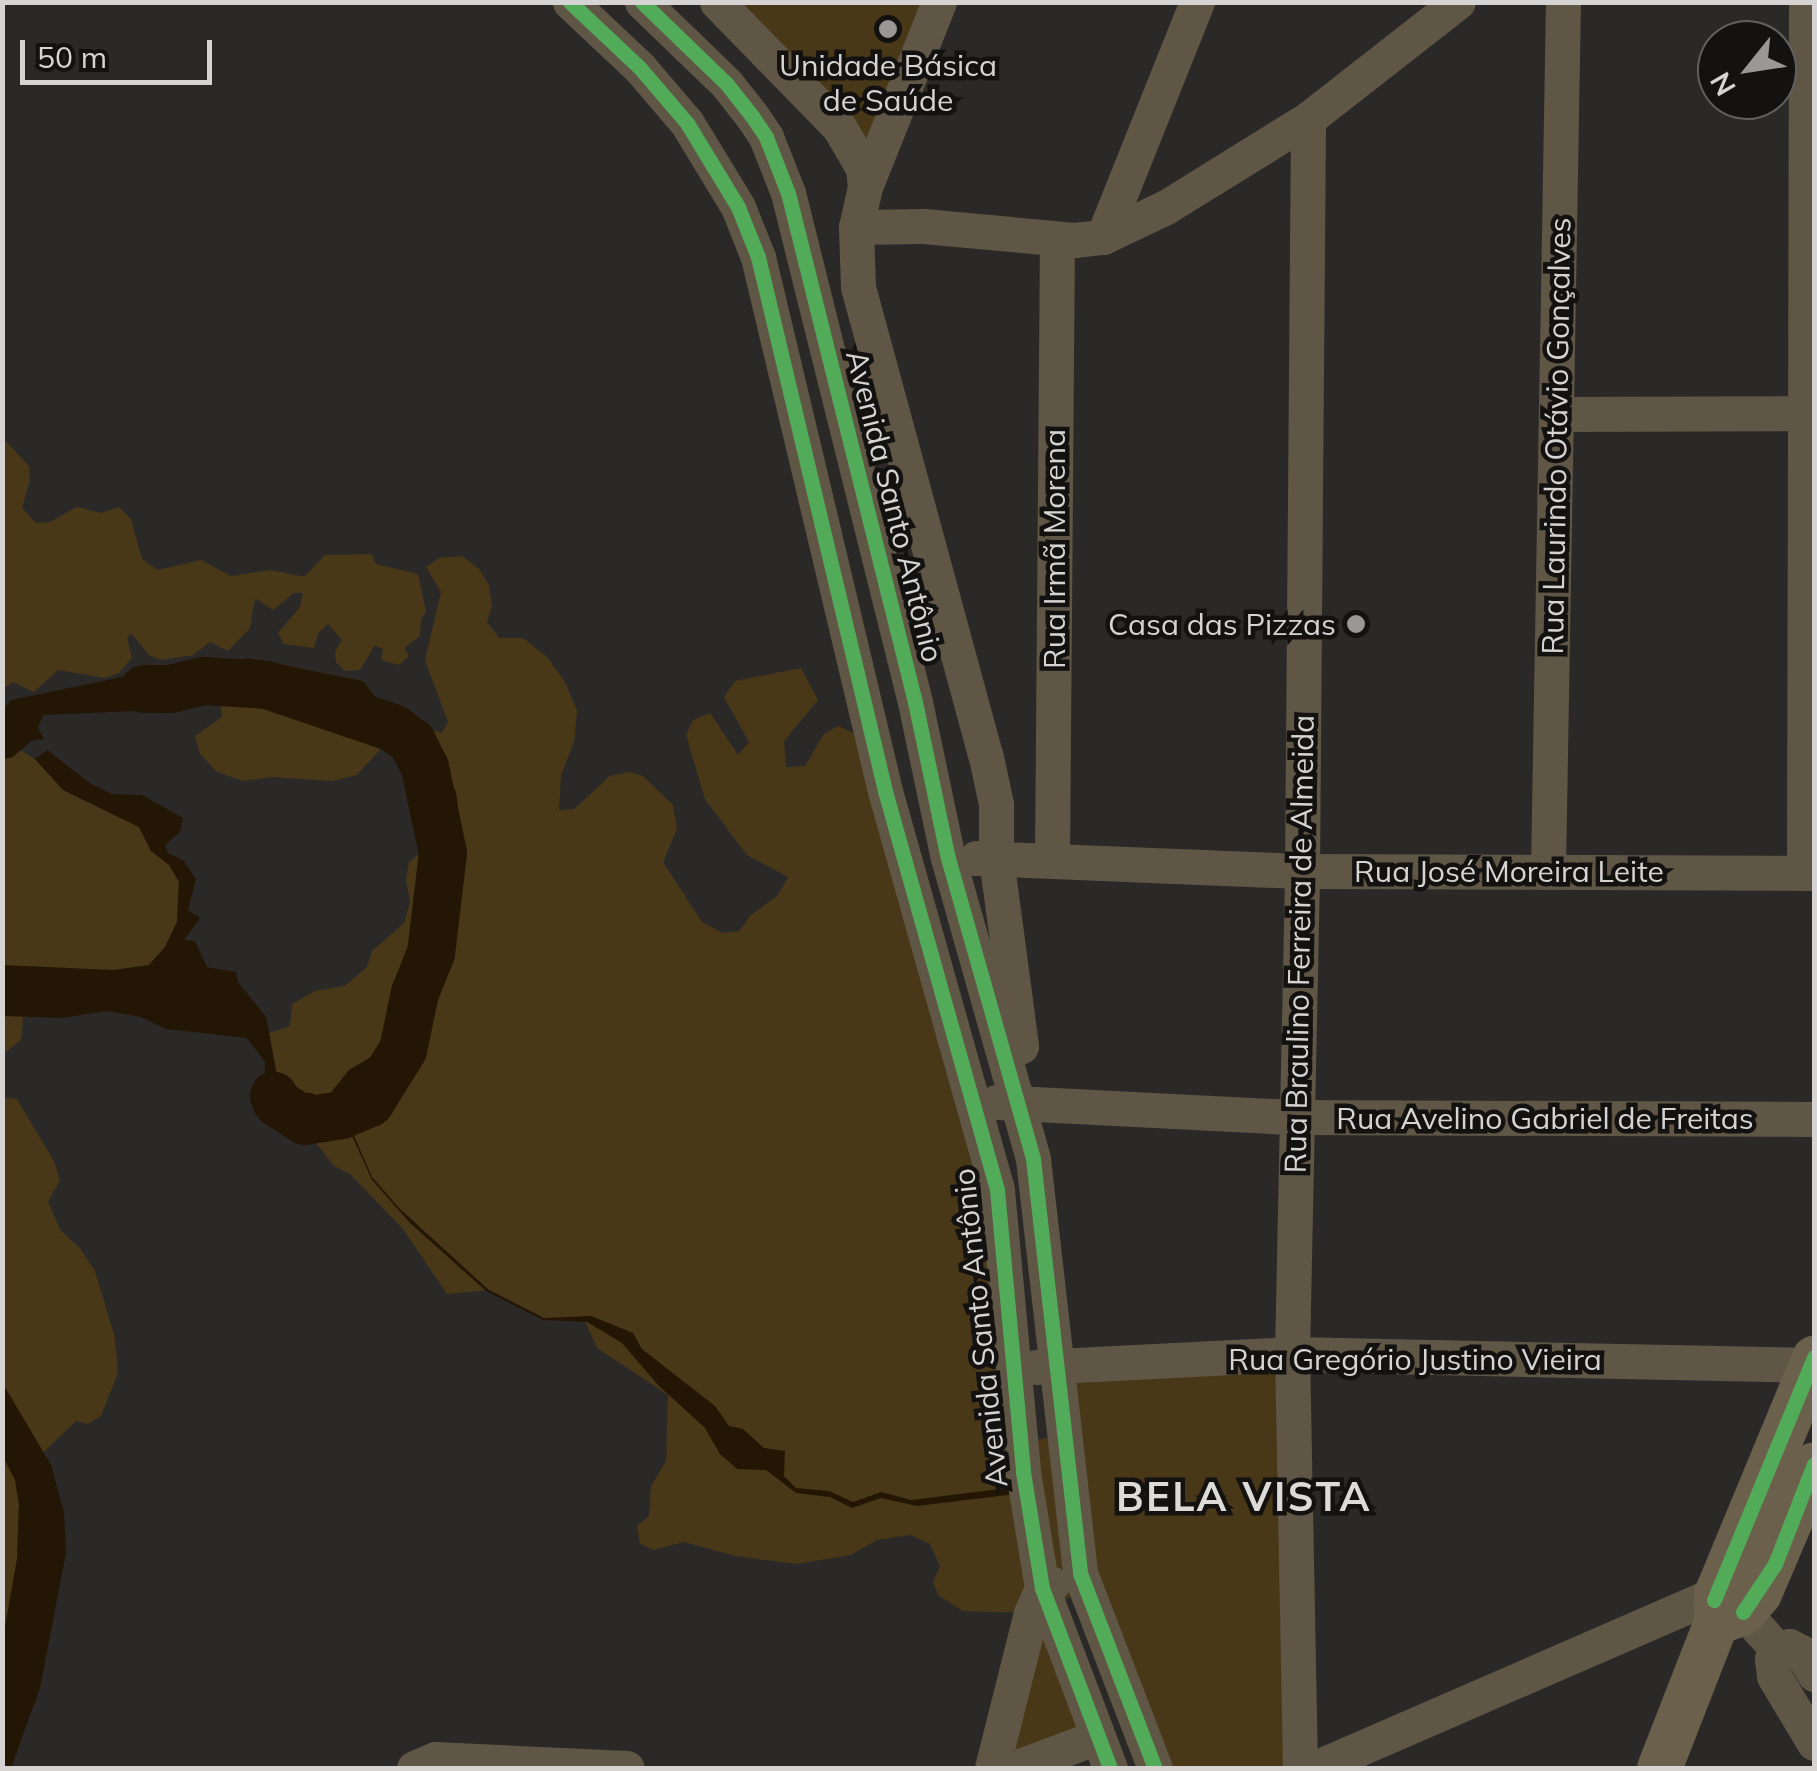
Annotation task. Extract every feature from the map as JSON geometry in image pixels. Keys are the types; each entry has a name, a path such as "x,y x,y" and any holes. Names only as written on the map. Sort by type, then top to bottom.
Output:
{"main road":[{"path":"1659,1768 1724,1611 1813,1362"},
{"path":"1724,1611 1775,1564 1814,1464"}],"street":[{"name":"Avenida Santo Antônio","path":"570,2 640,68 687,123 738,207 758,257 904,859 976,1102 997,1190 1023,1472 1042,1588 1104,1753"},
{"name":"Avenida Santo Antônio","path":"642,2 726,83 752,116 766,137 788,193 915,702 948,858 1023,1102 1039,1194 1080,1573 1155,1768"},
{"path":"717,2 839,127 857,154 865,187"},
{"path":"939,2 865,187 856,227 858,287 996,804 996,858 1023,1102"},
{"path":"1102,238 1196,2"},
{"path":"856,227 924,226 1057,239 1102,238 1166,207 1308,119 1458,2"},
{"name":"Rua Laurindo Otávio Gonçalves","path":"1548,869 1563,2"},
{"path":"1806,2 1810,68 1811,350 1807,413 1809,873"},
{"name":"Rua Braulino Ferreira de Almeida","path":"1300,1768 1292,1354 1302,871 1308,119"},
{"name":"Rua Irmã Morena","path":"1052,859 1057,239"},
{"path":"1557,414 1807,413"},
{"name":"Rua José Moreira Leite","path":"904,859 1052,859 1302,871 1809,873"},
{"name":"Rua Avelino Gabriel de Freitas","path":"976,1102 1297,1117 1814,1119"},
{"name":"Rua Gregório Justino Vieira","path":"1016,1369 1292,1354 1813,1362"},
{"path":"992,1768 1016,1667 1042,1588 1080,1573"},
{"path":"1315,1768 1693,1603 1724,1611 1778,1650"},
{"path":"1814,1674 1800,1652 1789,1646 1778,1650 1772,1659 1774,1676 1814,1744"},
{"path":"1015,1768 1104,1753"},
{"path":"414,1768 435,1759 606,1768"}],"shaded area":[{"path":"725,3 933,3 868,164"},
{"path":"3,438 29,466 30,480 22,508 36,523 50,522 77,507 101,513 119,507 131,519 142,559 158,570 201,560 231,576 271,570 304,577 325,555 371,554 376,564 418,574 426,612 421,619 420,636 404,648 409,656 399,665 381,660 383,649 375,645 360,670 345,671 336,662 335,651 342,640 328,624 318,633 314,648 284,644 278,633 300,607 303,593 294,593 273,610 255,598 250,628 228,651 210,642 193,655 161,660 149,655 131,633 127,638 132,658 119,673 105,678 58,670 34,692 13,682 3,689"},
{"path":"462,556 479,569 489,585 492,606 487,622 499,638 523,638 547,657 565,682 577,711 574,742 561,775 559,810 574,809 610,776 630,772 643,776 673,805 677,829 663,862 702,922 723,933 739,931 750,916 778,895 788,877 747,855 705,799 686,735 693,720 710,713 738,755 749,742 724,697 735,681 801,668 818,700 784,741 786,767 805,766 824,734 838,726 854,733 976,1101 1019,1443 1063,1435 1057,1365 1292,1354 1300,1768 1156,1768 1086,1591 1048,1606 1097,1737 993,1768 1030,1613 963,1611 938,1595 933,1582 940,1566 930,1544 910,1535 877,1540 851,1555 797,1564 735,1556 684,1542 654,1550 640,1544 637,1526 649,1516 651,1486 666,1461 668,1395 597,1348 584,1319 544,1318 489,1290 447,1294 403,1229 350,1174 334,1166 301,1124 278,1080 267,1034 290,1026 292,1004 315,991 345,986 367,967 372,951 404,923 410,902 406,879 409,862 440,838 425,767 412,742 389,740 357,775 332,781 272,777 243,781 217,772 200,754 195,736 222,717 219,682 249,658 363,681 385,709 405,723 442,733 448,722 425,660 441,592 426,567 439,558"},
{"path":"249,658 363,681 385,709 423,728 456,792 463,850 456,915 434,975 417,1060 370,1103 345,1115 372,1177 400,1209 489,1290 544,1318 591,1316 633,1333 642,1349 715,1406 729,1426 743,1429 764,1448 785,1451 784,1476 796,1488 829,1491 853,1502 881,1492 911,1500 1023,1486 1024,1493 917,1506 881,1498 852,1508 830,1497 796,1493 766,1470 737,1469 720,1454 705,1428 658,1385 622,1343 587,1322 543,1320 486,1291 410,1223 372,1180 343,1116 291,1125 270,1117 264,1102 265,1062 247,1038 166,1029 141,1017 107,1011 61,1018 3,1016 3,965 113,970 149,965 165,947 177,922 179,882 169,865 151,851 139,827 63,790 35,759 47,750 91,784 112,794 142,795 183,818 180,832 165,845 168,853 183,860 196,879 188,910 200,918 184,940 195,941 207,967 236,972 238,982 266,1017 278,1080 292,1093 312,1093 324,1101 349,1070 379,1052 415,993 431,953 443,853 425,767 412,742 366,740 347,730 331,729 298,711 267,685 204,681 189,688 182,709 43,715 38,728 44,739 31,741 13,757 2,760 2,711 11,700 142,673 201,668"},
{"path":"20,750 35,759 63,790 139,827 151,851 169,864 179,882 177,922 165,947 149,965 79,1014 23,1017 21,1040 3,1054 2,760"},
{"path":"3,1097 17,1099 54,1161 60,1180 48,1202 61,1231 80,1248 95,1271 115,1338 118,1373 101,1416 88,1424 76,1421 15,1480 19,1504 17,1559 3,1643"},
{"path":"2,1382 51,1465 64,1512 66,1553 40,1688 11,1768 3,1768 2,1643 17,1559 19,1504 15,1480 3,1457"}],"waterway":[{"path":"144,689 171,689 204,681 267,685 393,728 412,742 425,767 443,853 431,953 415,993 403,1050 370,1103 342,1115 305,1121 277,1103 274,1096"}],"cycle path":[{"path":"570,2 640,68 687,123 738,207 758,257 885,791 997,1190 1023,1472 1042,1588 1110,1768"},
{"path":"642,2 726,83 752,116 766,137 788,193 915,702 948,858 1033,1159 1080,1573 1155,1768"},
{"path":"1714,1600 1814,1357"},
{"path":"1743,1612 1775,1564 1814,1464"}],"place":[{"name":"Unidade Básica de Saúde","path":"888,29"},
{"name":"Casa das Pizzas","path":"1356,624"}],"district":[{"name":"BELA VISTA","path":"1244,1496"}]}
